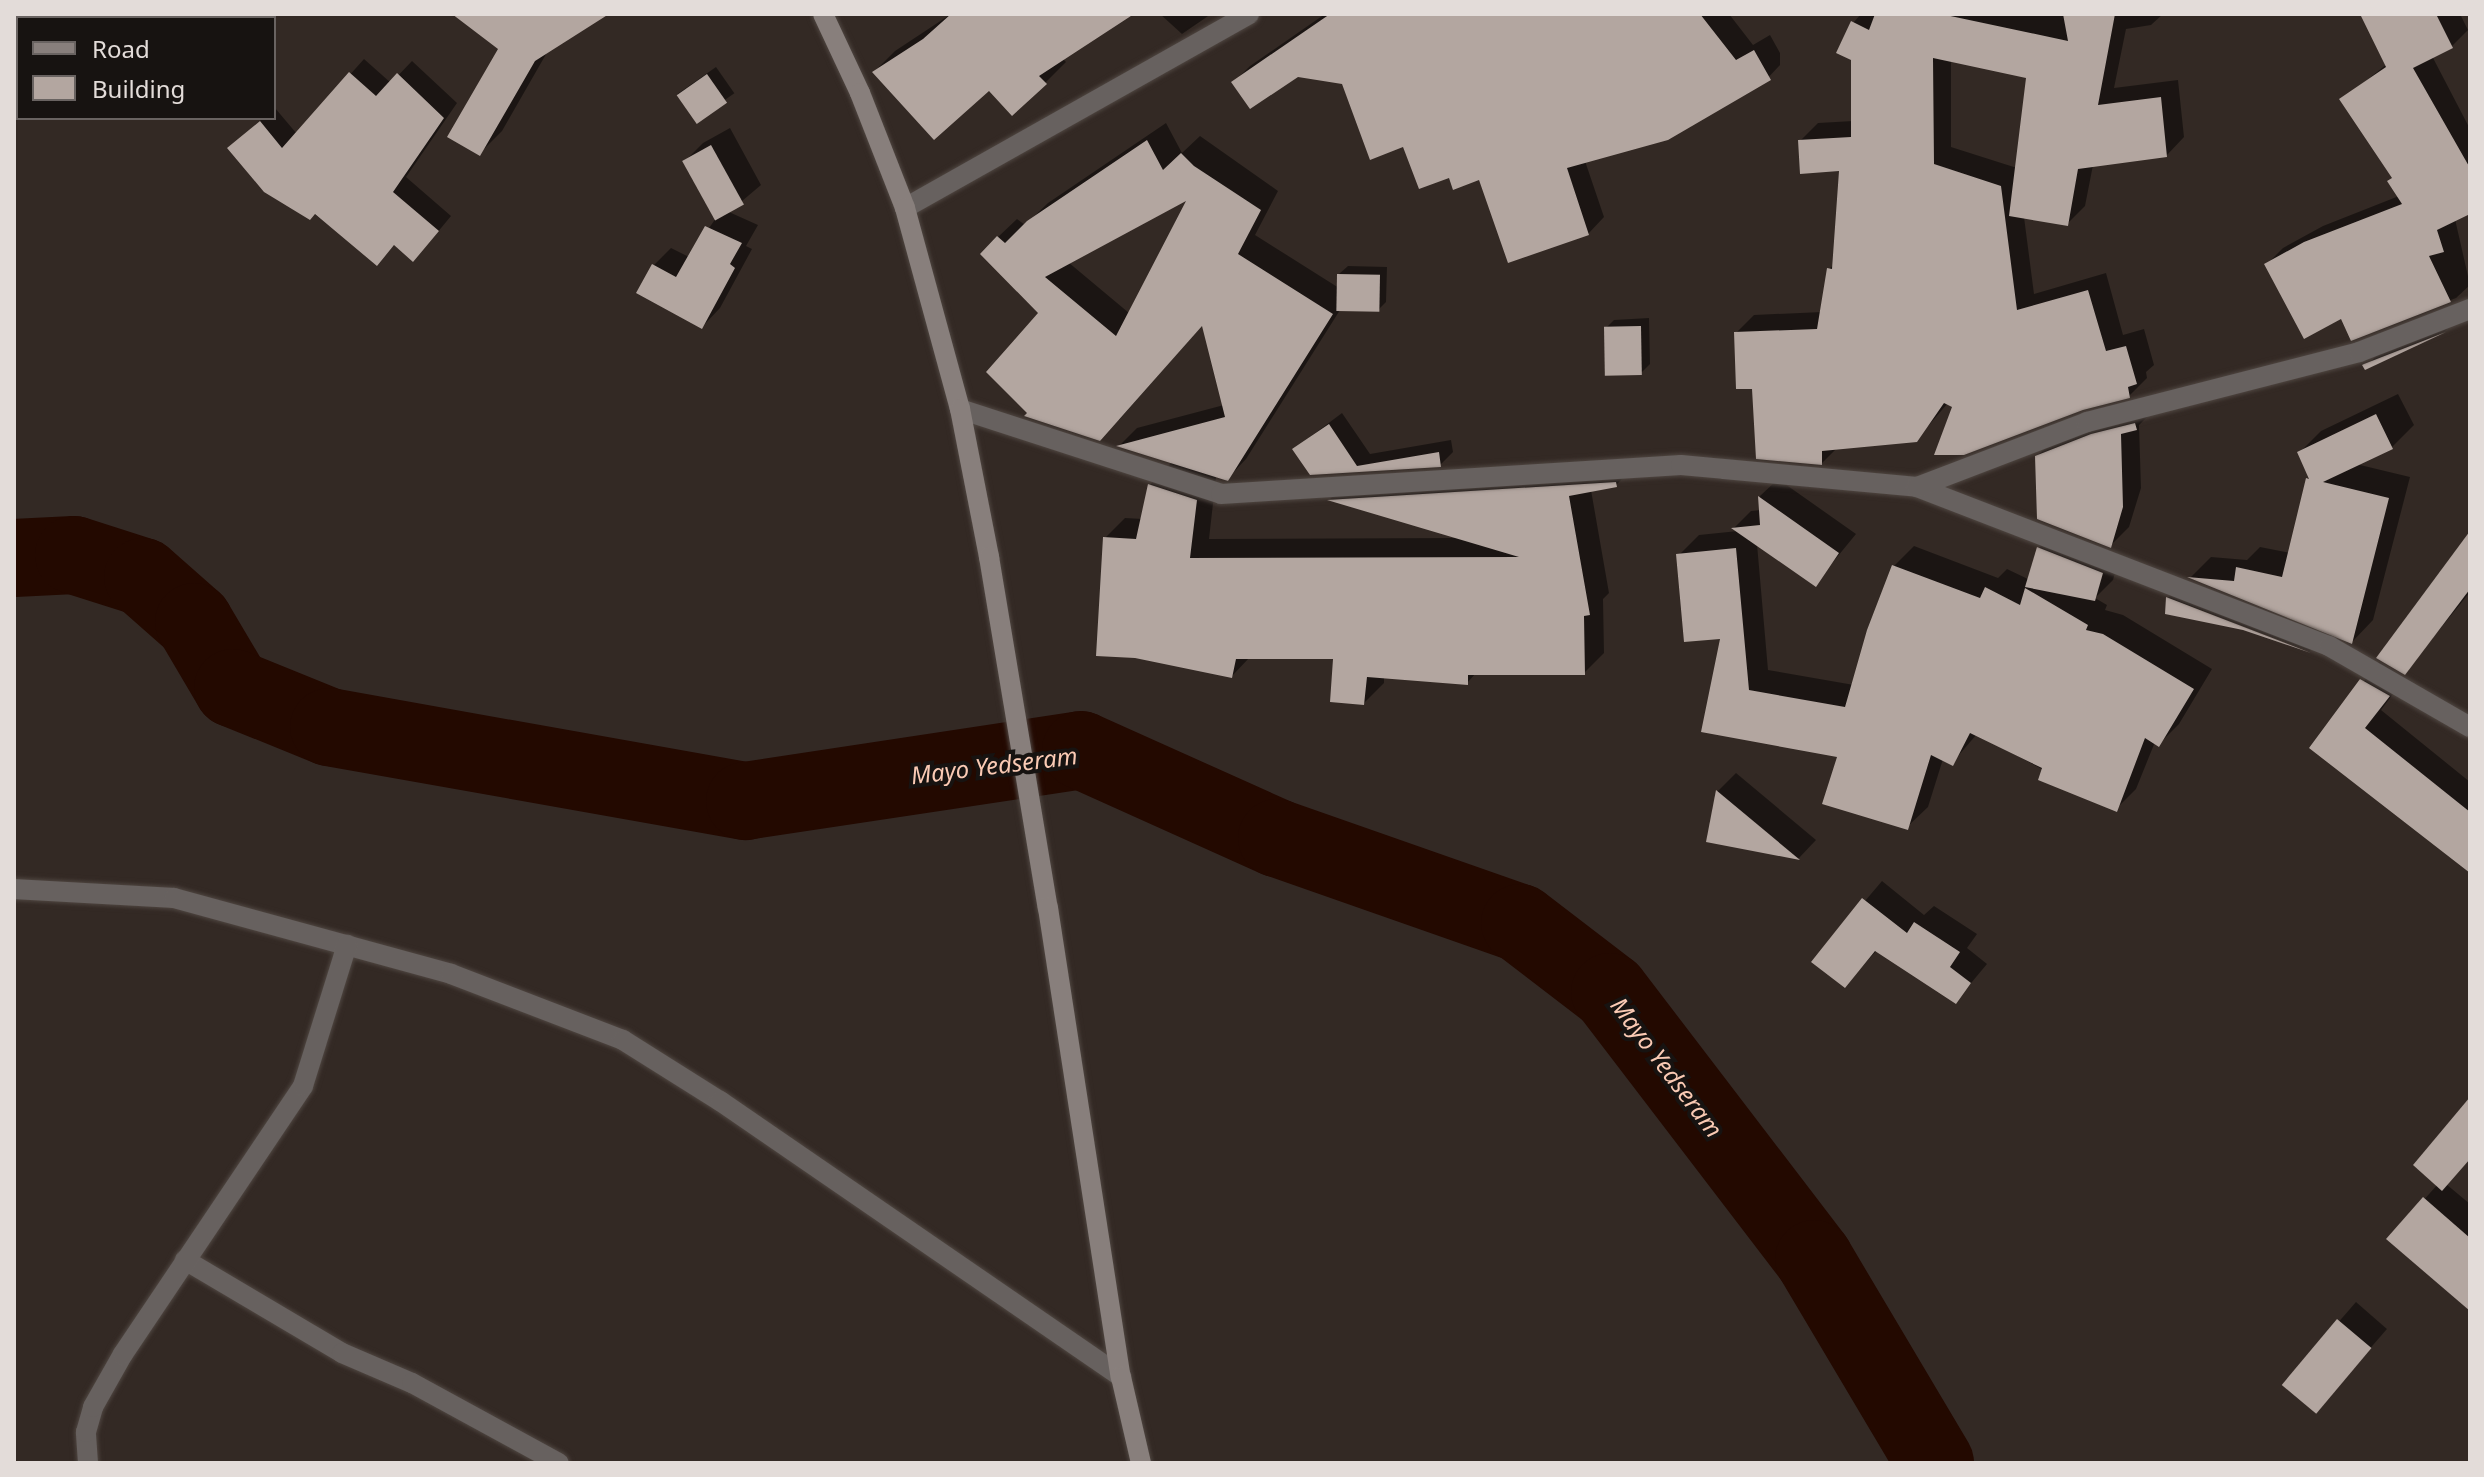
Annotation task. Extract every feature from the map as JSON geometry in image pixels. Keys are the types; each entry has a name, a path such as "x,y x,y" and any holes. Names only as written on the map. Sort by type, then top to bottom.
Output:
{"main road":[{"path":"823,14 860,93 905,208 960,409 989,557 1048,908 1121,1377 1141,1463"}],"street":[{"path":"905,208 1249,14"},
{"path":"1917,487 2087,422 2359,352 2470,309"},
{"path":"960,409 1221,494 1681,465 1917,487 2329,646 2470,727"},
{"path":"14,889 174,898 451,974 623,1040 745,1118 869,1202 957,1267 1121,1377"},
{"path":"88,1463 86,1432 93,1407 123,1354 303,1086 347,945"},
{"path":"185,1260 342,1353 412,1383 559,1463"}],"building":[{"path":"452,14 609,14 535,61 480,156 447,137 498,49"},
{"path":"951,14 1134,14 1039,76 1047,84 1012,116 989,91 934,140 872,72 923,39"},
{"path":"1330,14 1700,14 1736,60 1754,50 1771,80 1668,140 1567,168 1589,235 1508,263 1479,180 1453,190 1449,178 1419,189 1403,147 1370,160 1342,84 1298,77 1250,109 1231,82"},
{"path":"1875,14 1941,14 2068,41 2063,14 2115,14 2098,105 2161,97 2167,157 2078,169 2068,226 2009,216 2026,78 1933,58 1934,164 2001,186 2017,310 2088,290 2106,351 2126,346 2137,384 2128,387 2130,398 2083,410 1964,455 1934,455 1952,407 1944,403 1917,442 1822,451 1822,465 1756,459 1752,389 1736,389 1734,332 1817,329 1827,268 1832,269 1839,171 1800,174 1798,140 1851,137 1851,60 1836,53 1851,21 1869,30"},
{"path":"2360,14 2436,14 2453,48 2413,68 2470,168 2470,214 2437,230 2444,252 2429,256 2451,302 2351,341 2341,319 2304,339 2264,264 2304,242 2402,204 2387,181 2392,178 2339,99 2386,67"},
{"path":"349,72 376,96 397,73 444,118 393,192 439,231 413,262 394,245 377,266 315,214 310,220 264,192 227,148 260,121 282,148"},
{"path":"707,74 727,103 697,124 677,95"},
{"path":"1147,140 1163,170 1181,153 1194,166 1261,210 1238,254 1333,314 1228,481 1116,446 1225,417 1202,326 1100,441 1024,416 1027,413 986,372 1038,313 980,254 997,236 1005,243 1027,221","holes":["1186,201 1116,336 1045,277"]},
{"path":"711,145 744,204 715,220 682,161"},
{"path":"705,226 742,243 730,264 735,268 702,329 636,293 652,264 676,277"},
{"path":"1337,274 1380,275 1379,312 1336,311"},
{"path":"1641,326 1642,375 1605,376 1604,327"},
{"path":"2446,332 2365,370 2362,365 2364,364"},
{"path":"2376,414 2393,449 2323,482 2389,498 2352,644 2187,577 2234,581 2236,567 2282,577 2306,478 2309,479 2297,452"},
{"path":"2135,423 2137,430 2121,434 2123,507 2111,548 2037,519 2035,456 2091,434"},
{"path":"1329,424 1357,466 1439,452 1441,467 1310,475 1292,449"},
{"path":"1616,482 1617,487 1569,496 1590,615 1584,616 1585,675 1468,675 1468,685 1367,677 1364,705 1330,702 1333,659 1236,659 1232,678 1135,658 1096,656 1103,537 1136,539 1148,484 1197,500 1190,558 1519,557 1327,500"},
{"path":"1758,496 1839,553 1816,587 1731,528 1760,525"},
{"path":"2470,531 2470,589 2405,675 2376,658"},
{"path":"2037,547 2103,573 2095,601 2025,587"},
{"path":"1736,548 1749,690 1845,707 1867,630 1892,565 1980,598 1985,587 2020,605 2025,588 2088,625 2086,630 2103,634 2194,689 2159,747 2145,738 2117,812 2038,780 2042,768 1970,733 1953,766 1931,755 1908,830 1822,804 1837,757 1701,732 1720,639 1684,642 1676,554"},
{"path":"2166,597 2311,653 2243,630 2165,614"},
{"path":"2360,679 2390,696 2365,728 2470,812 2470,873 2309,748"},
{"path":"1716,790 1800,860 1706,842"},
{"path":"1862,898 1907,933 1914,922 1960,952 1950,967 1971,983 1956,1004 1875,951 1845,988 1811,962"},
{"path":"2470,1097 2470,1159 2442,1191 2413,1165"},
{"path":"2423,1197 2470,1238 2470,1311 2386,1239"},
{"path":"2337,1319 2371,1348 2316,1414 2282,1385"}],"waterway":[{"name":"Mayo Yedseram","path":"14,558 74,555 143,577 194,622 233,688 329,727 745,801 1081,750 1277,838 1520,923 1610,992 1814,1259 1935,1463"}]}
